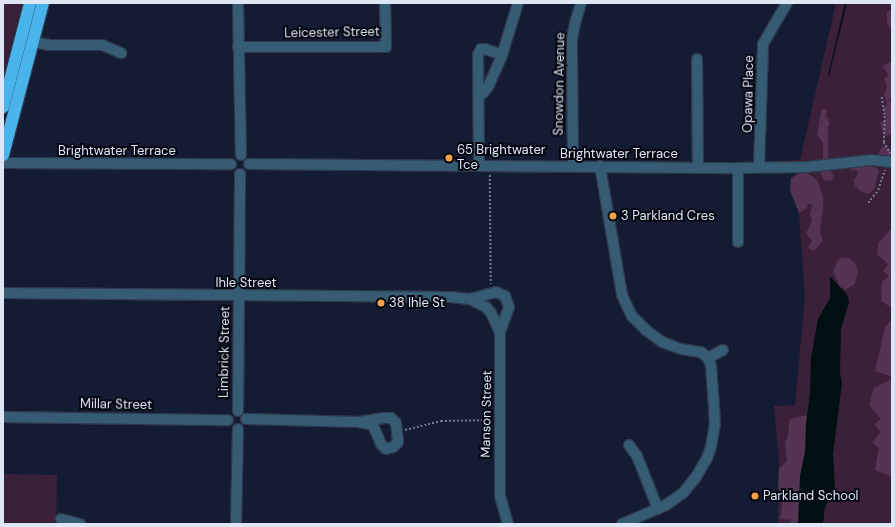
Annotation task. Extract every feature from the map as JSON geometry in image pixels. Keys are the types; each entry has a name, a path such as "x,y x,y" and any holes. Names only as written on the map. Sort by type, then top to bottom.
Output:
{"highway":[{"path":"3,107 30,3"},
{"path":"3,155 43,3"}],"street":[{"path":"238,3 241,155"},
{"name":"Leicester Street","path":"238,47 386,47 385,3"},
{"path":"478,93 483,93 488,87 502,55 518,3"},
{"name":"Snowdon Avenue","path":"573,166 572,39 582,3"},
{"name":"Opawa Place","path":"759,168 763,44 787,3"},
{"path":"33,42 50,45 102,45 121,53"},
{"path":"479,166 478,55 481,50 485,48 502,55"},
{"path":"697,59 698,167"},
{"path":"241,155 246,157 249,164 246,172 240,174 233,170 231,164 234,158 241,155"},
{"name":"Brightwater Terrace","path":"249,164 759,168 806,166 866,160 890,162"},
{"name":"Brightwater Terrace","path":"3,163 231,164"},
{"path":"600,166 622,296 632,316 646,330 662,342 681,349 701,352 708,358 711,366 715,424 711,447 705,463 690,485 675,499 658,509 622,524"},
{"path":"738,168 738,242"},
{"name":"Limbrick Street","path":"238,411 240,174"},
{"path":"470,299 496,292 505,296 509,307 500,332"},
{"name":"Ihle Street","path":"3,293 451,297 470,299 486,307"},
{"name":"Manson Street","path":"486,307 496,321 500,332 500,496 508,524"},
{"path":"708,358 723,350"},
{"path":"238,411 244,413 246,419 243,426 238,429 230,426 228,420 232,412 238,411"},
{"name":"Millar Street","path":"3,417 228,420"},
{"path":"246,419 359,422 391,418 396,423 398,442 393,447 386,449 381,444 373,426 359,422"},
{"path":"236,524 238,429"},
{"path":"629,445 637,456 658,509"},
{"path":"61,519 80,524"}],"path":[{"path":"868,203 878,190 890,162 890,150 884,142 885,116 882,97"},
{"path":"490,166 491,294"},
{"path":"398,431 441,421 500,420"}],"shaded area":[{"path":"3,3 22,3 3,78"},
{"path":"836,3 892,3 892,524 778,524 779,461 774,406 795,405 805,296 796,172 774,174 774,161 800,160"},
{"path":"845,3 847,3 828,76"},
{"path":"892,10 892,31 887,23 887,12"},
{"path":"890,62 892,65 892,99 889,99 892,106 892,135 884,136 880,123 887,118 883,108 887,105 884,94 887,87 884,79 888,75 883,66"},
{"path":"823,109 827,110 826,116 830,123 828,127 828,159 823,159 823,143 817,135 821,111"},
{"path":"882,146 890,149 892,156 886,159 878,155"},
{"path":"853,166 872,166 879,170 874,189 869,194 860,191 855,186 854,180 858,174 857,170 850,171"},
{"path":"824,169 829,170 834,175 831,181 824,180 820,173"},
{"path":"803,170 817,180 823,197 820,231 823,241 814,251 808,248 812,241 806,233 812,221 810,215 812,205 808,204 807,208 799,213 790,190 791,178"},
{"path":"892,228 892,308 881,301 882,282 889,276 883,271 888,264 877,254 878,243"},
{"path":"842,258 849,258 856,264 858,271 855,284 845,290 840,287 833,272 837,261"},
{"path":"830,276 848,296 849,302 841,329 840,373 842,383 833,454 835,485 825,508 823,524 798,524 800,476 805,452 806,423 810,394 811,358 818,319 830,298"},
{"path":"892,319 892,377 875,371 885,327"},
{"path":"892,379 892,477 875,470 879,448 872,442 881,432 874,424 881,419 869,405 874,388"},
{"path":"808,415 814,442 801,522 789,524 791,520 780,519 782,505 778,484 779,469 787,461 785,442 788,436 790,419"},
{"path":"3,474 57,475 56,524 3,524"}],"place":[{"name":"65 Brightwater Tce","path":"449,158"},
{"name":"3 Parkland Cres","path":"613,216"},
{"name":"38 Ihle St","path":"381,303"},
{"name":"Parkland School","path":"755,496"}]}
